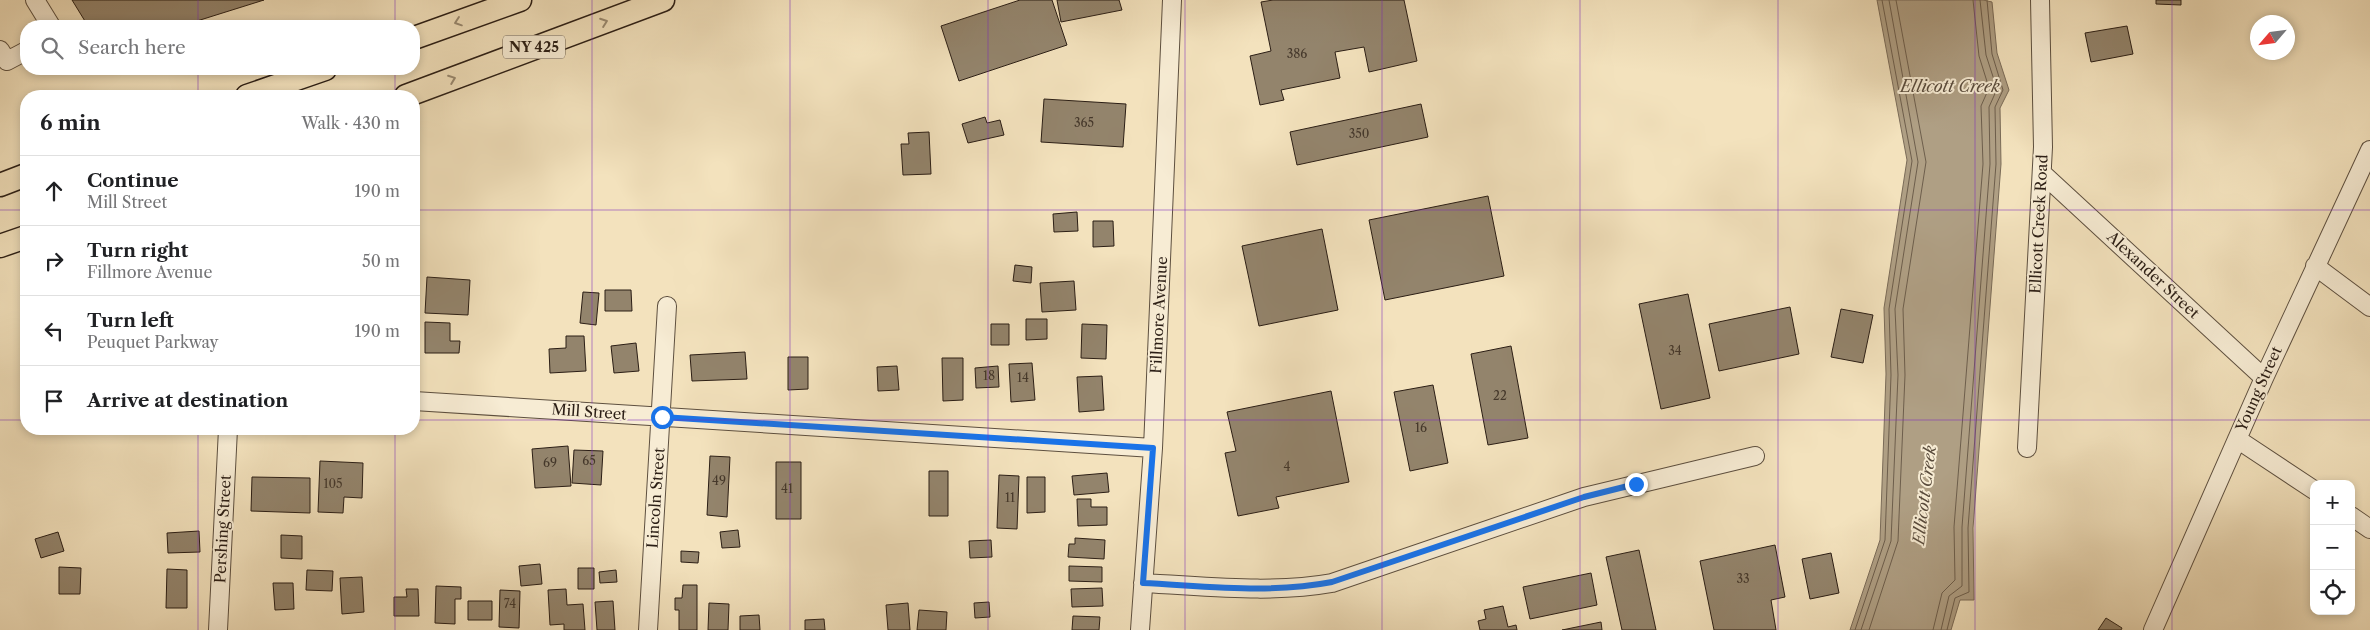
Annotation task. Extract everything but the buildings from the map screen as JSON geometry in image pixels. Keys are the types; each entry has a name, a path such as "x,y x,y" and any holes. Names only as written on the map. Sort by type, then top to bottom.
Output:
{"main road":[{"path":"420,36 520,0"},
{"name":"NY 425","path":"420,91 663,0"},
{"path":"264,90 308,75"},
{"path":"0,185 20,178"},
{"path":"0,246 20,239"}],"street":[{"path":"35,0 47,20"},
{"name":"Fillmore Avenue","path":"1140,630 1153,448 1172,0"},
{"name":"Ellicott Creek Road","path":"2027,448 2042,172 2044,83 2040,0"},
{"path":"0,50 7,61 20,54"},
{"name":"Young Street","path":"2153,630 2264,378 2370,150"},
{"name":"Alexander Street","path":"2042,172 2264,378"},
{"path":"2315,266 2370,307"},
{"name":"Lincoln Street","path":"648,630 662,417 667,306"},
{"name":"Mill Street","path":"420,401 1153,448"},
{"name":"Pershing Street","path":"218,630 228,435"},
{"path":"2237,439 2310,487"},
{"path":"1143,583 1273,590 1303,588 1332,582 1584,497 1755,456"},
{"path":"2355,519 2370,529"}],"water":[{"name":"Ellicott Creek","path":"1877,0 1983,0 1992,2 1997,53 2009,90 2000,108 2001,164 1973,528 1974,600 1960,600 1951,630 1850,630 1880,540 1886,374 1884,308 1907,160"}],"route":[{"path":"662,417 1153,448 1143,583 1273,590 1303,588 1332,582 1584,497 1636,484"}]}
